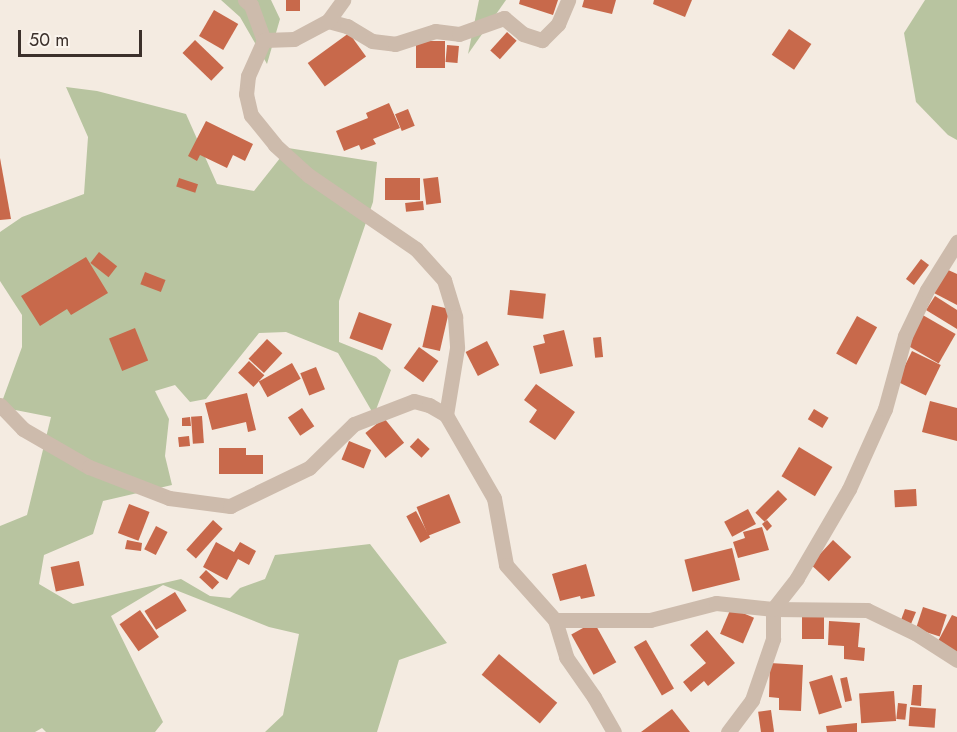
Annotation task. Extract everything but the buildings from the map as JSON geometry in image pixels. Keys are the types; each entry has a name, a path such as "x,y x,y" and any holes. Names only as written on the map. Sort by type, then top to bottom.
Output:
{"street":[{"path":"245,0 251,5 264,40 248,76 246,94 251,115 275,145 308,175 416,249 444,280 455,317 457,348 446,415"},
{"path":"264,40 294,39 328,21 343,0"},
{"path":"328,21 347,26 372,41 395,44 435,31 459,34 504,18 523,34 542,40 558,24 568,0"},
{"path":"728,732 752,700 773,639 773,609 797,578 849,489 885,409 905,336 927,290 957,242"},
{"path":"0,405 23,429 89,467 169,498 230,506 309,468 354,424 414,401 429,405 446,415 494,498 506,565 555,620 566,657 594,697 614,732"},
{"path":"555,620 650,620 716,603 773,609 867,610 915,633 957,660"}],"green space":[{"path":"221,0 271,0 280,19 267,64 240,17"},
{"path":"479,0 506,0 468,54"},
{"path":"925,0 957,0 957,140 948,135 916,102 904,33"},
{"path":"66,87 97,91 186,114 217,184 254,191 288,148 377,162 373,202 339,301 339,342 376,357 391,370 374,415 338,353 286,332 259,333 206,399 190,402 175,385 155,391 169,419 165,456 172,485 103,501 93,534 44,555 39,584 73,604 181,579 210,596 230,598 240,588 265,579 275,555 370,544 447,643 399,660 377,732 265,732 283,715 299,634 269,627 163,585 111,616 163,722 155,732 46,732 42,728 35,732 0,732 0,526 27,515 51,417 0,407 22,347 22,315 0,281 0,232 22,217 84,194 88,137"}]}
